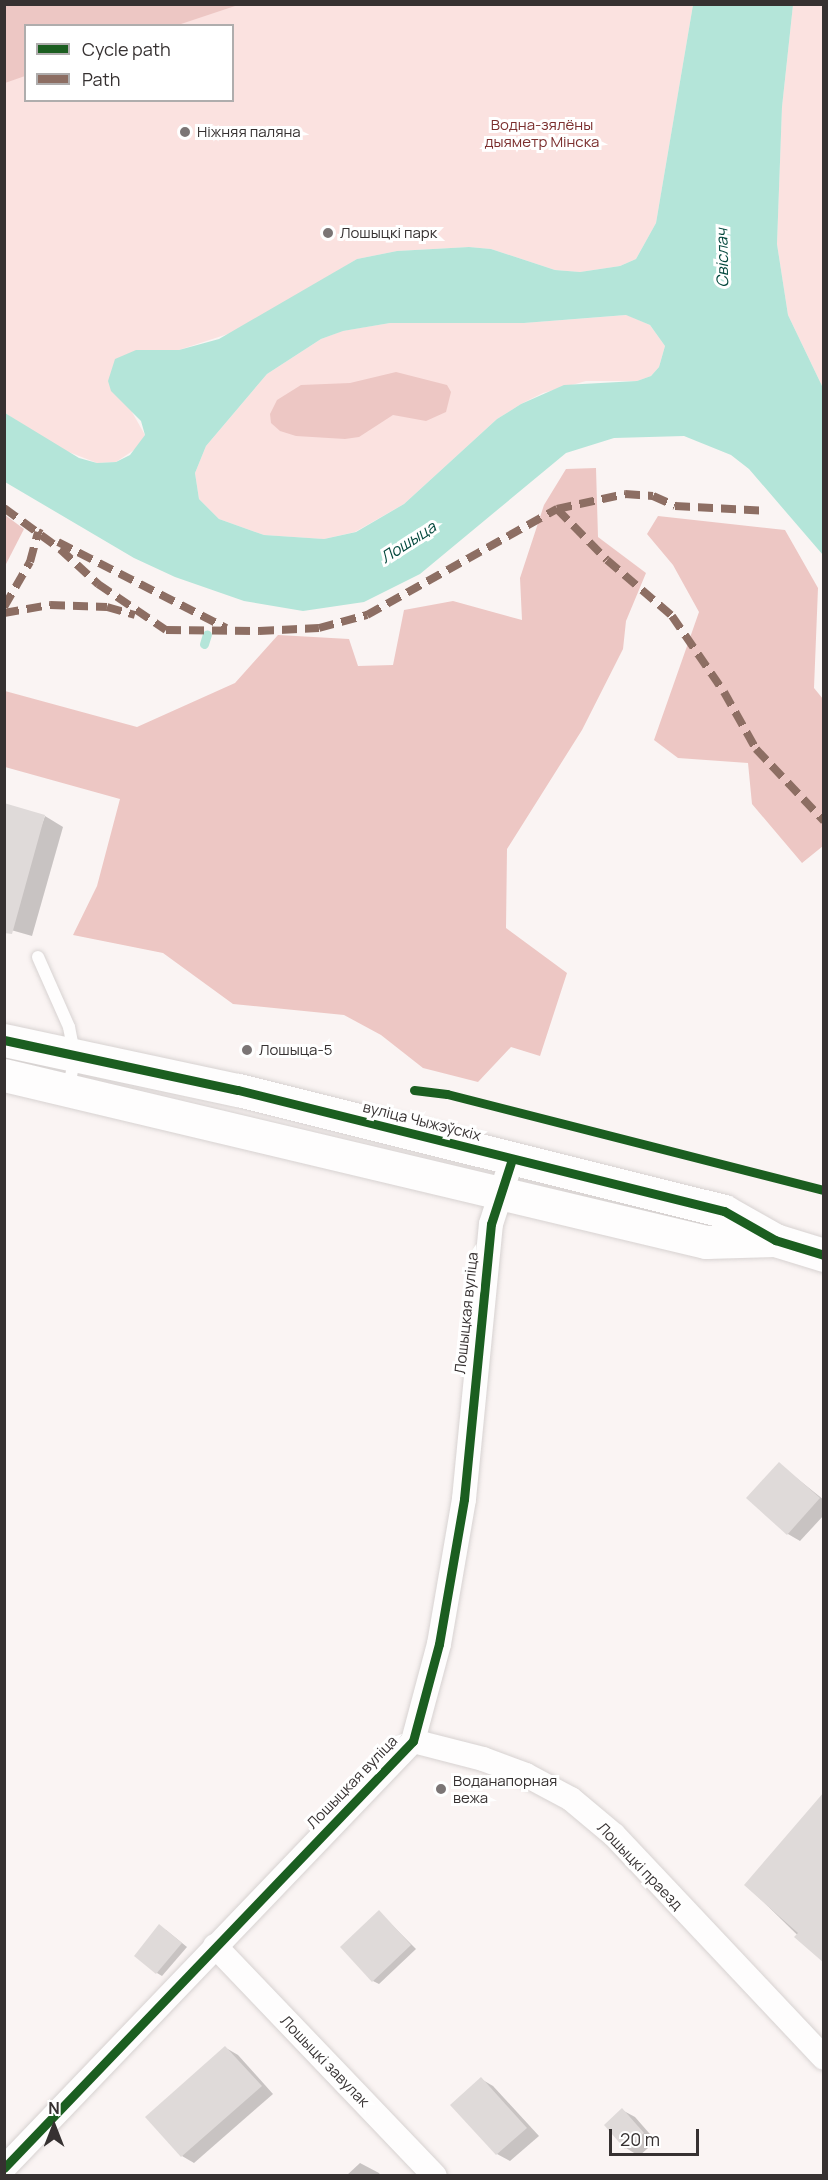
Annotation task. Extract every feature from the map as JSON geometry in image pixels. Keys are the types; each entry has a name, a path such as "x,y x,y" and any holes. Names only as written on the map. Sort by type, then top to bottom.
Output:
{"street":[{"name":"вуліца Чыжэўскіх","path":"4,1040 238,1090 724,1210 775,1240 824,1255"},
{"name":"вуліца Чыжэўскіх","path":"4,1075 500,1196 706,1242 775,1240"},
{"name":"Лошыцкая вуліца","path":"4,2168 214,1946 413,1741 439,1644 464,1499 481,1306 491,1224 512,1159"},
{"name":"Лошыцкі праезд","path":"413,1741 494,1763 571,1799 614,1835 824,2058"},
{"name":"Лошыцкі завулак","path":"214,1946 435,2175"}],"lane":[{"path":"38,957 66,1015 75,1057 67,1090"}],"green space":[{"name":"Водна-зялёны дыяметр Мінска","path":"4,5 693,5 656,223 636,259 620,266 580,272 555,270 491,249 469,247 397,251 357,259 240,330 179,350 132,412 145,435 140,446 116,462 97,463 61,449 5,413"},
{"path":"793,5 823,5 823,388 788,315 777,244 782,107"},
{"path":"627,315 650,325 665,346 659,367 651,376 637,381 586,381 543,393 521,404 497,419 404,504 355,532 324,539 264,535 219,519 199,499 195,473 206,446 267,374 321,339 342,331 390,323 524,323"}],"shaded area":[{"path":"5,4 238,5 181,24 24,24 24,76 5,83"},
{"path":"396,372 447,385 451,392 446,412 426,421 393,415 359,437 345,439 296,436 280,431 271,423 270,414 277,400 301,385 350,383"},
{"path":"596,468 598,537 646,573 626,621 623,649 582,730 507,849 506,928 567,973 540,1056 511,1047 478,1082 423,1068 381,1035 344,1015 233,1004 163,953 73,935 97,886 120,799 5,767 5,691 137,727 235,683 278,635 349,639 358,666 393,665 404,610 453,601 522,620 520,578 544,505 566,469"},
{"path":"5,515 24,529 5,566"},
{"path":"658,516 785,530 818,588 814,688 823,699 823,846 802,863 752,804 748,763 678,758 654,740 699,612 673,565 647,534"}],"water":[{"path":"693,5 793,5 782,107 777,244 788,315 823,388 823,555 749,469 731,455 684,436 614,438 566,453 420,574 364,602 303,611 244,601 175,577 134,558 5,482 5,413 79,458 97,463 116,462 130,455 145,435 141,421 111,391 108,381 115,359 136,350 179,350 219,339 357,259 397,251 469,247 491,249 555,270 580,272 620,266 636,259 656,223","holes":["626,315 650,325 665,346 659,367 651,376 637,381 564,385 521,404 497,419 404,504 356,532 324,539 264,535 219,519 199,499 195,473 206,446 267,374 321,339 343,331 390,323 524,323"]}],"building":[{"path":"4,803 45,815 12,934 4,933"},
{"path":"779,1462 820,1498 787,1535 746,1498"},
{"path":"824,1792 824,1963 794,1937 798,1933 744,1885"},
{"path":"379,1910 411,1945 372,1982 340,1947"},
{"path":"159,1924 182,1943 156,1974 134,1956"},
{"path":"225,2046 262,2086 181,2157 145,2117"},
{"path":"481,2077 527,2128 496,2155 450,2105"},
{"path":"622,2108 644,2133 625,2149 604,2125"}],"waterway":[{"path":"204,644 207,634"}],"marked path":[{"path":"4,508 60,549 98,584 166,630 259,631 319,628 367,615 557,509 625,494 653,496 675,506 766,511"},
{"path":"557,509 607,560 672,616 724,692 756,749 824,821"},
{"path":"4,607 30,562 38,532 42,534"},
{"path":"58,542 226,628"},
{"path":"4,613 50,605 107,607 135,615"}],"cycle path":[{"path":"4,1040 238,1090 724,1211 775,1240 824,1255"},
{"path":"414,1090 447,1094 824,1190"},
{"path":"4,2168 413,1741 439,1644 464,1499 491,1224 512,1159"}],"place":[{"name":"Ніжняя паляна","path":"185,132"},
{"name":"Лошыцкі парк","path":"328,233"},
{"name":"Лошыца-5","path":"247,1050"},
{"name":"Воданапорная вежа","path":"441,1789"}],"water label":[{"name":"Свіслач","path":"722,258"},
{"name":"Лошыца","path":"408,542"}]}
